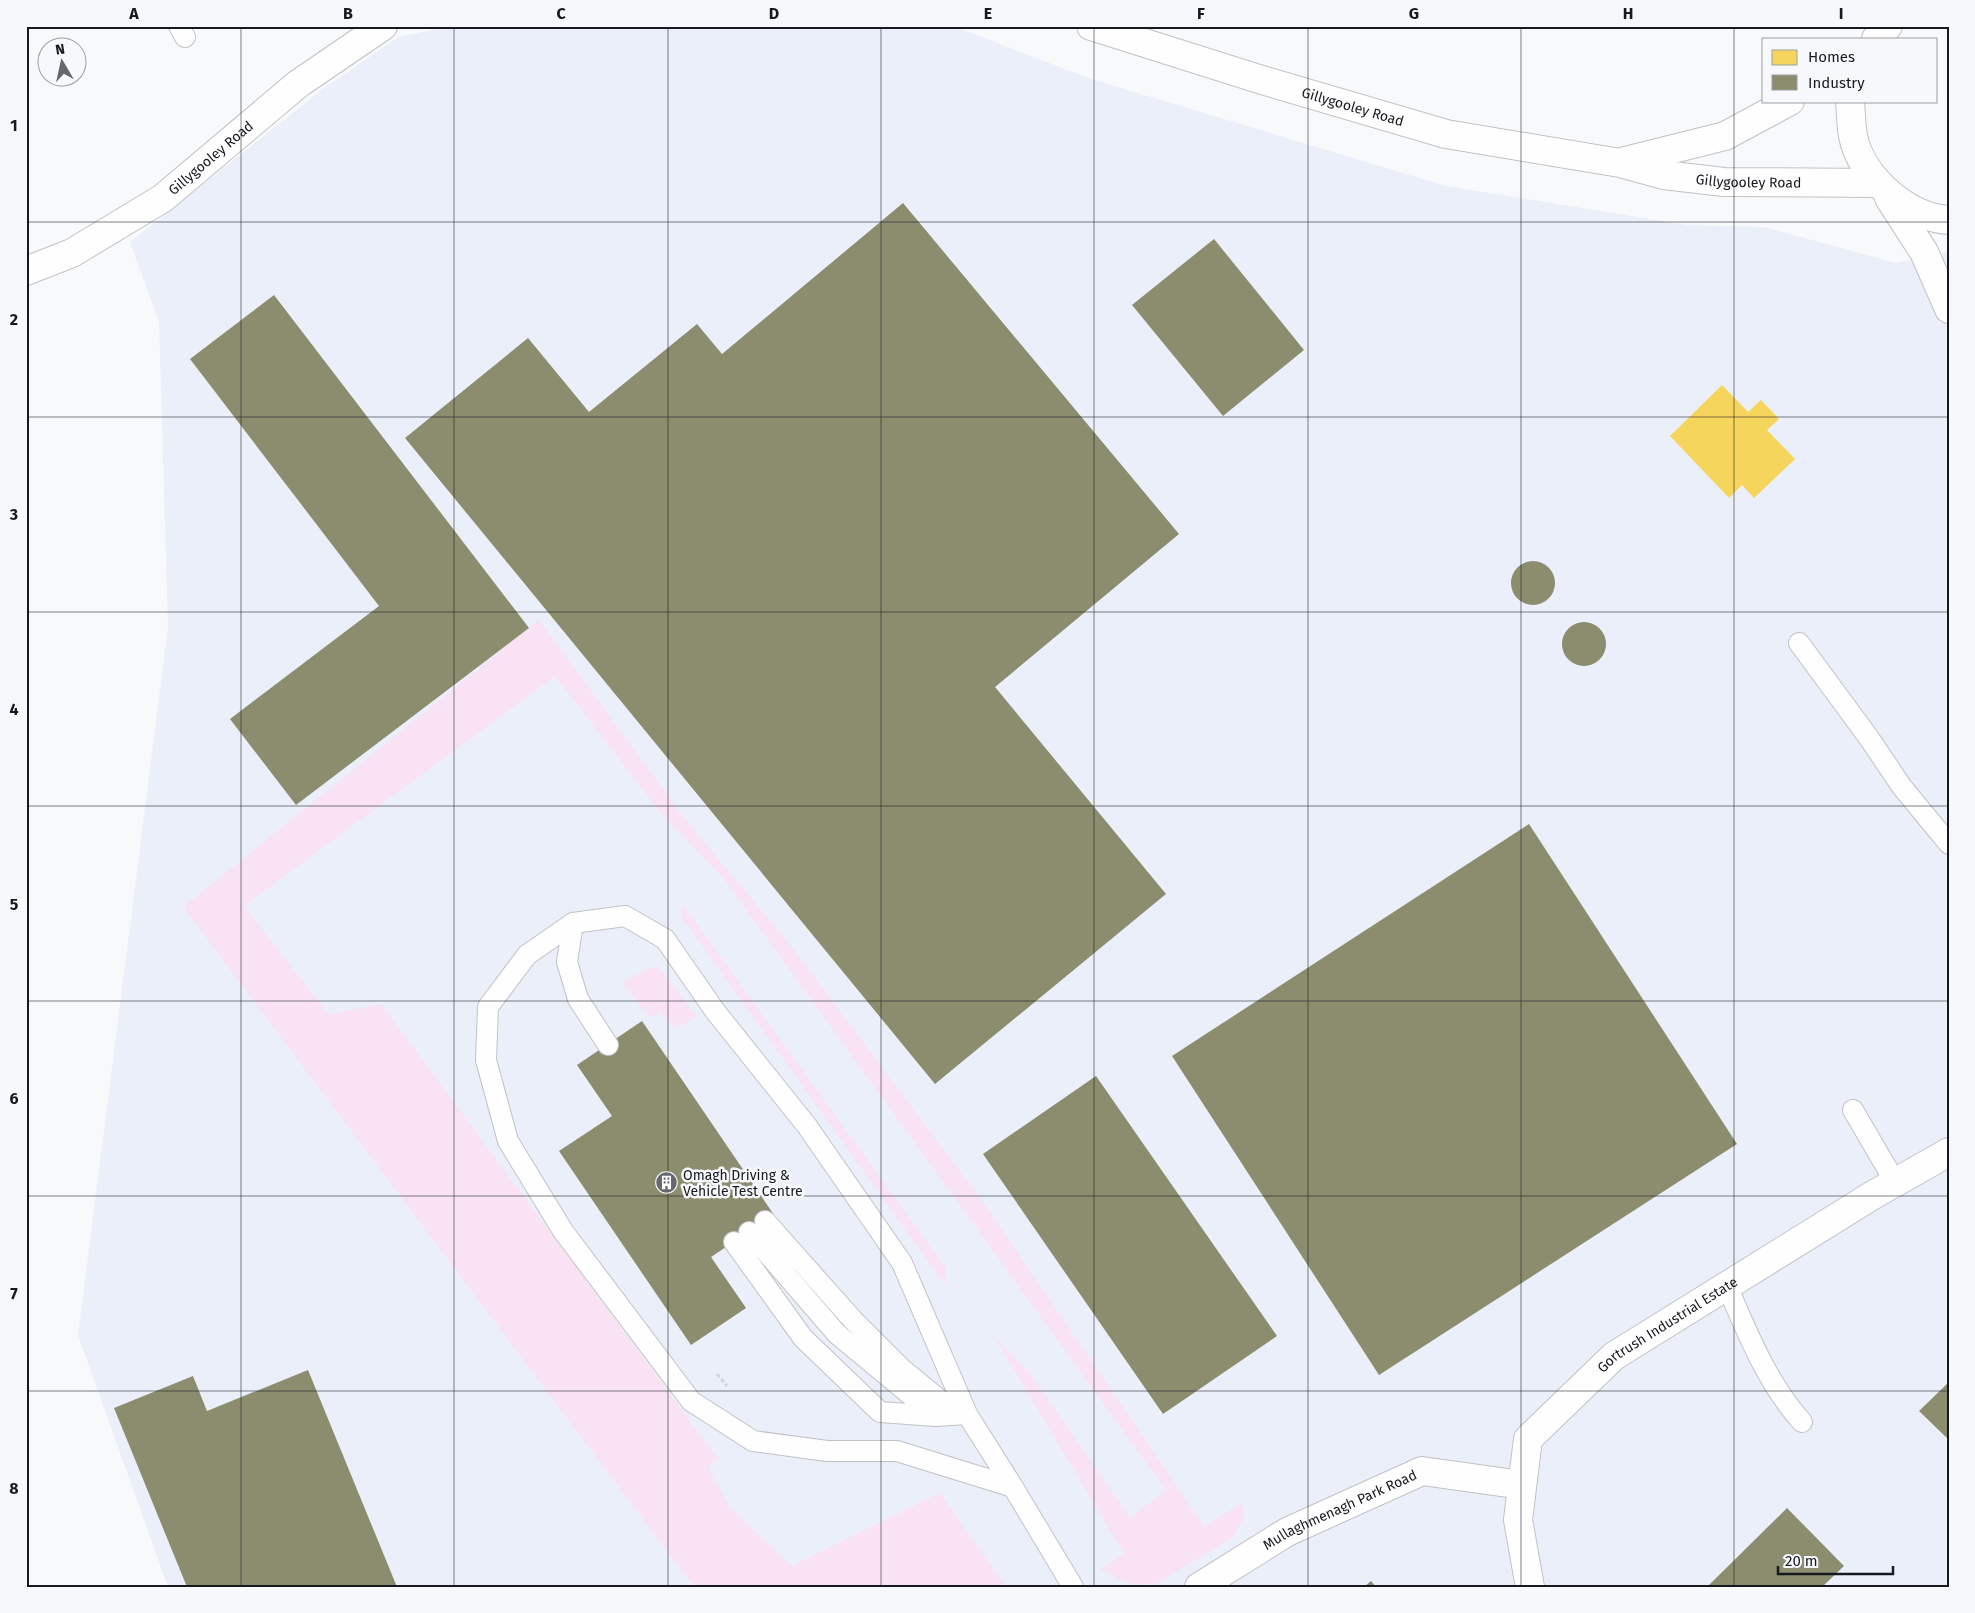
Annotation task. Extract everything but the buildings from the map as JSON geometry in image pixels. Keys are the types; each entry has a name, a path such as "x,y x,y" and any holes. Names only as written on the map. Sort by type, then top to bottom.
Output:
{"main road":[{"name":"Gillygooley Road","path":"26,271 72,253 163,198 298,84 383,26"},
{"name":"Gillygooley Road","path":"1091,26 1262,80 1446,134 1620,163 1664,174 1724,182 1882,187"},
{"path":"1875,38 1888,26"},
{"name":"Gillygooley Road","path":"1620,163 1725,136 1788,102"},
{"path":"1850,102 1853,137 1865,167 1882,187 1924,252 1949,308"},
{"path":"1882,187 1911,209 1941,220 1949,220"},
{"name":"Gortrush Industrial Estate","path":"1530,1587 1518,1520 1528,1439 1614,1356 1895,1182 1949,1152"},
{"name":"Mullaghmenagh Park Road","path":"1199,1587 1286,1532 1422,1471 1522,1485"}],"lane":[{"path":"1799,643 1869,738 1902,787 1949,844"},
{"path":"1013,1487 897,1451 827,1451 753,1441 691,1401 562,1231 508,1141 486,1060 488,1008 527,955 573,923 625,916 665,939 715,1011 807,1126 902,1263 967,1414 1013,1487 1074,1587"},
{"path":"573,923 567,962 578,999 608,1045"},
{"path":"1853,1110 1895,1182"},
{"path":"749,1232 853,1320 902,1369 940,1402 967,1414"},
{"path":"749,1232 803,1338 880,1412 936,1416 967,1414"},
{"path":"749,1232 837,1334 936,1416"},
{"path":"1727,1286 1762,1364 1791,1410 1802,1422"}],"shaded area":[{"path":"458,26 953,26 1091,79 1446,186 1687,225 1764,227 1896,263 1949,251 1949,1587 168,1587 78,1335 168,627 159,322 130,242 327,86 400,36"},
{"path":"539,620 685,819 791,946 985,1205 1204,1526 1242,1503 1244,1518 1233,1537 1154,1585 1126,1583 1100,1569 1124,1554 993,1335 1031,1375 1130,1518 1166,1490 724,879 661,813 555,676 244,906 328,1014 381,1004 718,1459 708,1468 731,1509 792,1566 940,1493 1006,1587 694,1587 183,907"},
{"path":"683,905 945,1267 945,1285 681,916"},
{"path":"657,965 697,1017 675,1029 660,1012 649,1017 622,982"}],"place":[{"name":"Omagh Driving & Vehicle Test Centre","path":"667,1183"}]}
